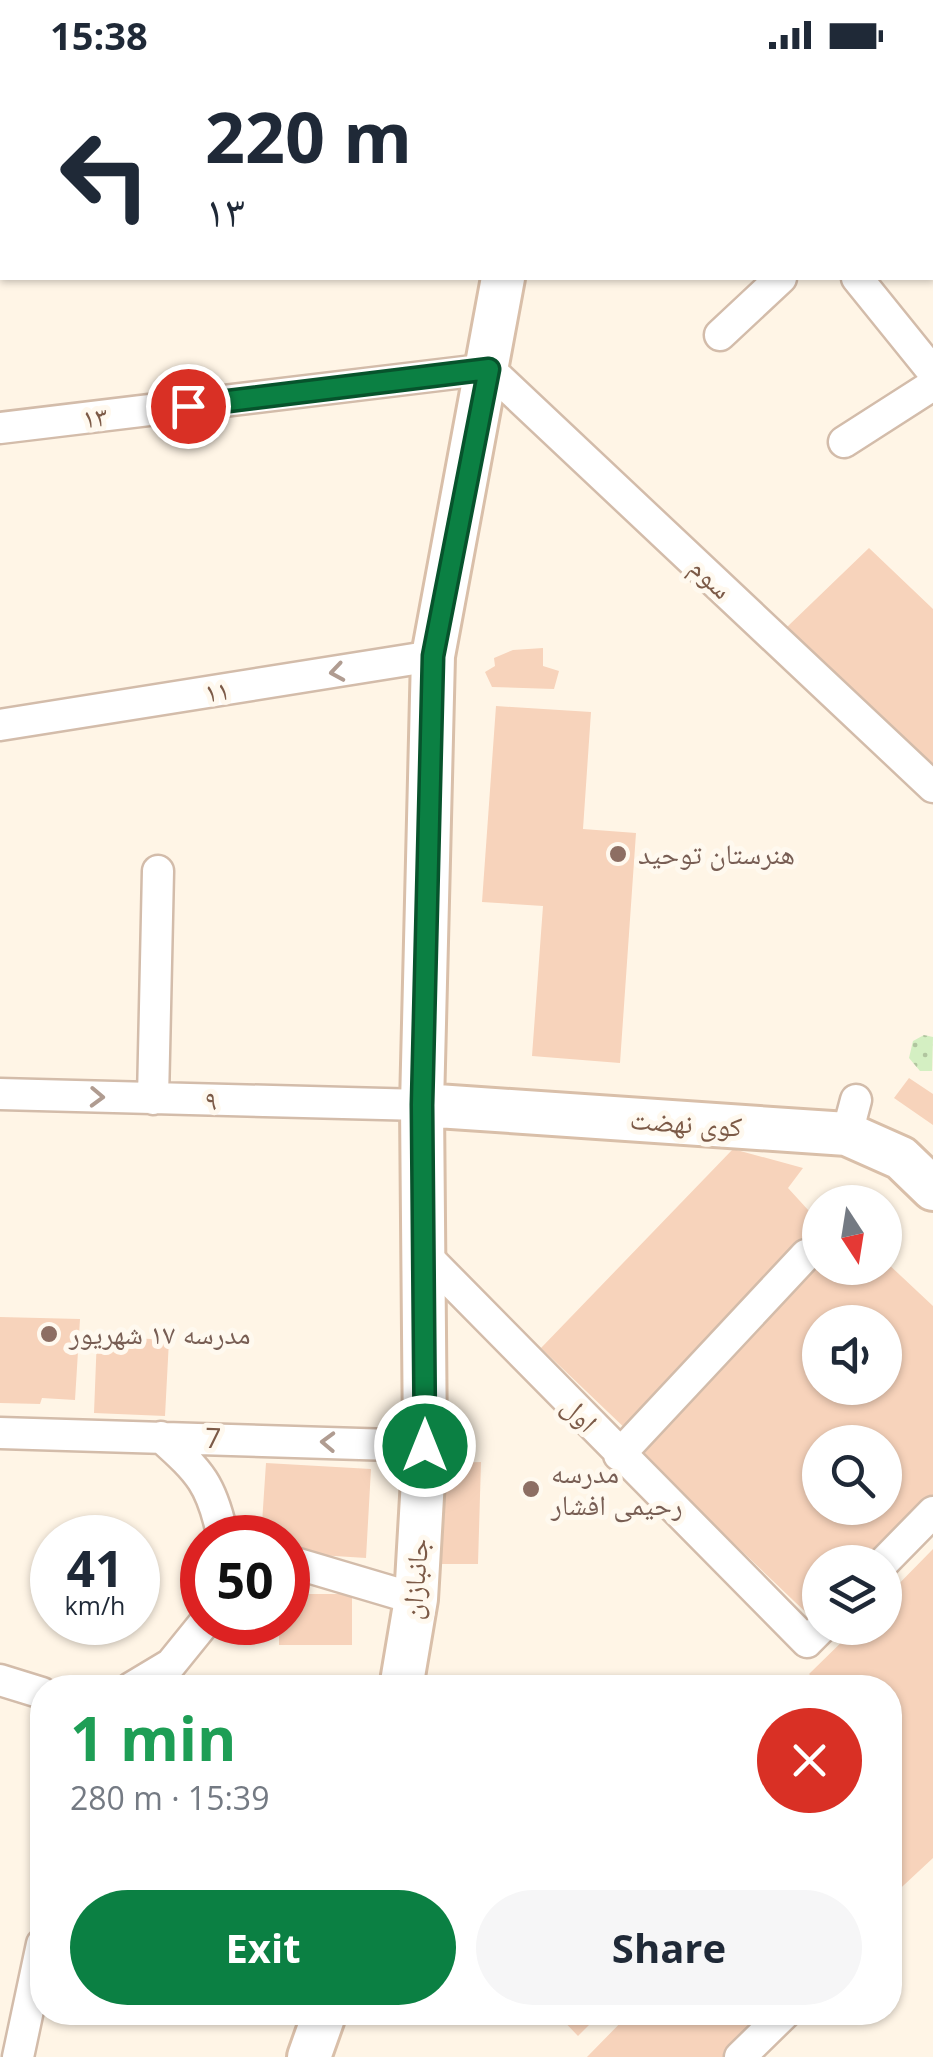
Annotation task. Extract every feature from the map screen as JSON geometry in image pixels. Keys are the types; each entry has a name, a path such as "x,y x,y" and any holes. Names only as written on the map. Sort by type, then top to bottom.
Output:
{"main road":[{"name":"جانبازان","path":"403,1675 416,1599 425,1446 422,1105 440,928 433,656 503,280"},
{"name":"کوی نهضت","path":"422,1105 851,1117 933,1189"},
{"path":"309,2057 320,2025"}],"street":[{"path":"720,336 778,280"},
{"path":"859,280 933,372"},
{"name":"۱۳","path":"0,428 489,369"},
{"name":"سوم","path":"489,369 933,787"},
{"path":"844,442 933,385"},
{"name":"۱۱","path":"0,725 433,656"},
{"path":"153,1099 158,871"},
{"name":"۹","path":"0,1094 422,1105"},
{"name":"اول","path":"426,1256 802,1637"},
{"path":"620,1454 802,1258"},
{"name":"7","path":"3,1436 161,1436 425,1446"},
{"path":"161,1436 199,1472 218,1515"},
{"path":"901,1545 933,1512"},
{"path":"310,1568 416,1599"},
{"path":"153,1675 171,1664 186,1645"},
{"path":"1,1684 30,1690"},
{"path":"18,2057 30,2000"},
{"path":"756,2052 776,2025"}],"green space":[{"path":"924,1035 933,1037 932,1071 920,1071 909,1058 913,1041"}],"building":[{"path":"869,548 933,609 933,765 787,627"},
{"path":"543,648 543,666 559,671 554,689 492,687 485,672 495,666 494,658 513,650"},
{"name":"هنرستان توحید","path":"496,706 591,712 583,829 636,833 620,1063 532,1056 543,906 482,902"},
{"path":"909,1078 933,1094 933,1125 894,1098"},
{"path":"733,1149 803,1168 788,1188 802,1203 802,1258 631,1434 541,1348"},
{"path":"902,1277 933,1306 933,1500 889,1545 802,1545 802,1609 637,1451 802,1278 802,1285 902,1285"},
{"path":"0,1317 80,1319 75,1400 42,1398 40,1404 0,1403"},
{"path":"97,1336 169,1340 165,1416 94,1413"},
{"path":"481,1462 478,1564 439,1564 447,1463"},
{"path":"266,1463 371,1469 366,1558 310,1554 310,1515 263,1515"},
{"path":"933,1549 933,1858 902,1887 902,1675 809,1674 839,1645 902,1645 902,1581"},
{"path":"310,1594 352,1594 352,1645 310,1645"},
{"path":"567,2025 589,2025 578,2036"},
{"path":"618,2025 761,2025 728,2057 587,2057"}],"place":[{"name":"هنرستان توحید","path":"618,854"},
{"name":"مدرسه ۱۷ شهریور","path":"49,1334"},
{"name":"مدرسه رحیمی افشار","path":"531,1489"}],"route":[{"path":"188,406 489,369 433,656 422,1105 425,1446"}]}
